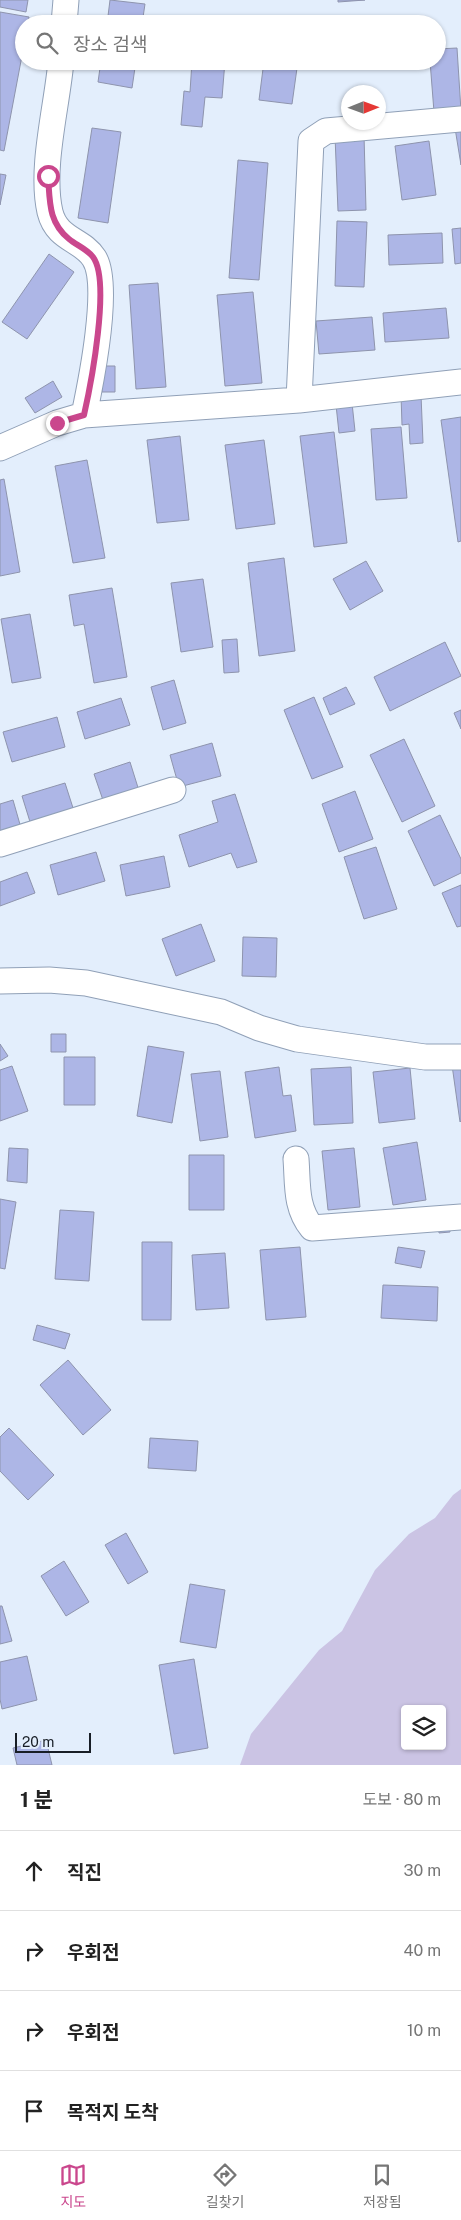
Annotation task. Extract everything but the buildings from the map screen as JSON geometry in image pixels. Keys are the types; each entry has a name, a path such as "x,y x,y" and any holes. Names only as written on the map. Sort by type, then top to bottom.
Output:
{"street":[{"path":"65,15 66,0"},
{"path":"60,70 48,176 50,212 57,228 93,257 100,276 96,338 84,415"},
{"path":"299,400 311,141 326,131 461,119"},
{"path":"0,448 57,423 84,415 299,400 461,382"},
{"path":"0,844 173,790"},
{"path":"0,981 49,980 86,982 221,1012 259,1028 297,1039 425,1057 461,1057"},
{"path":"296,1159 300,1207 304,1218 312,1228 461,1216"}],"shaded area":[{"path":"461,1489 461,1765 240,1765 251,1734 319,1650 342,1631 375,1570 409,1534 435,1518 453,1495"}],"route":[{"path":"48,176 50,212 57,228 93,257 100,276 96,338 84,415 57,423"}]}
